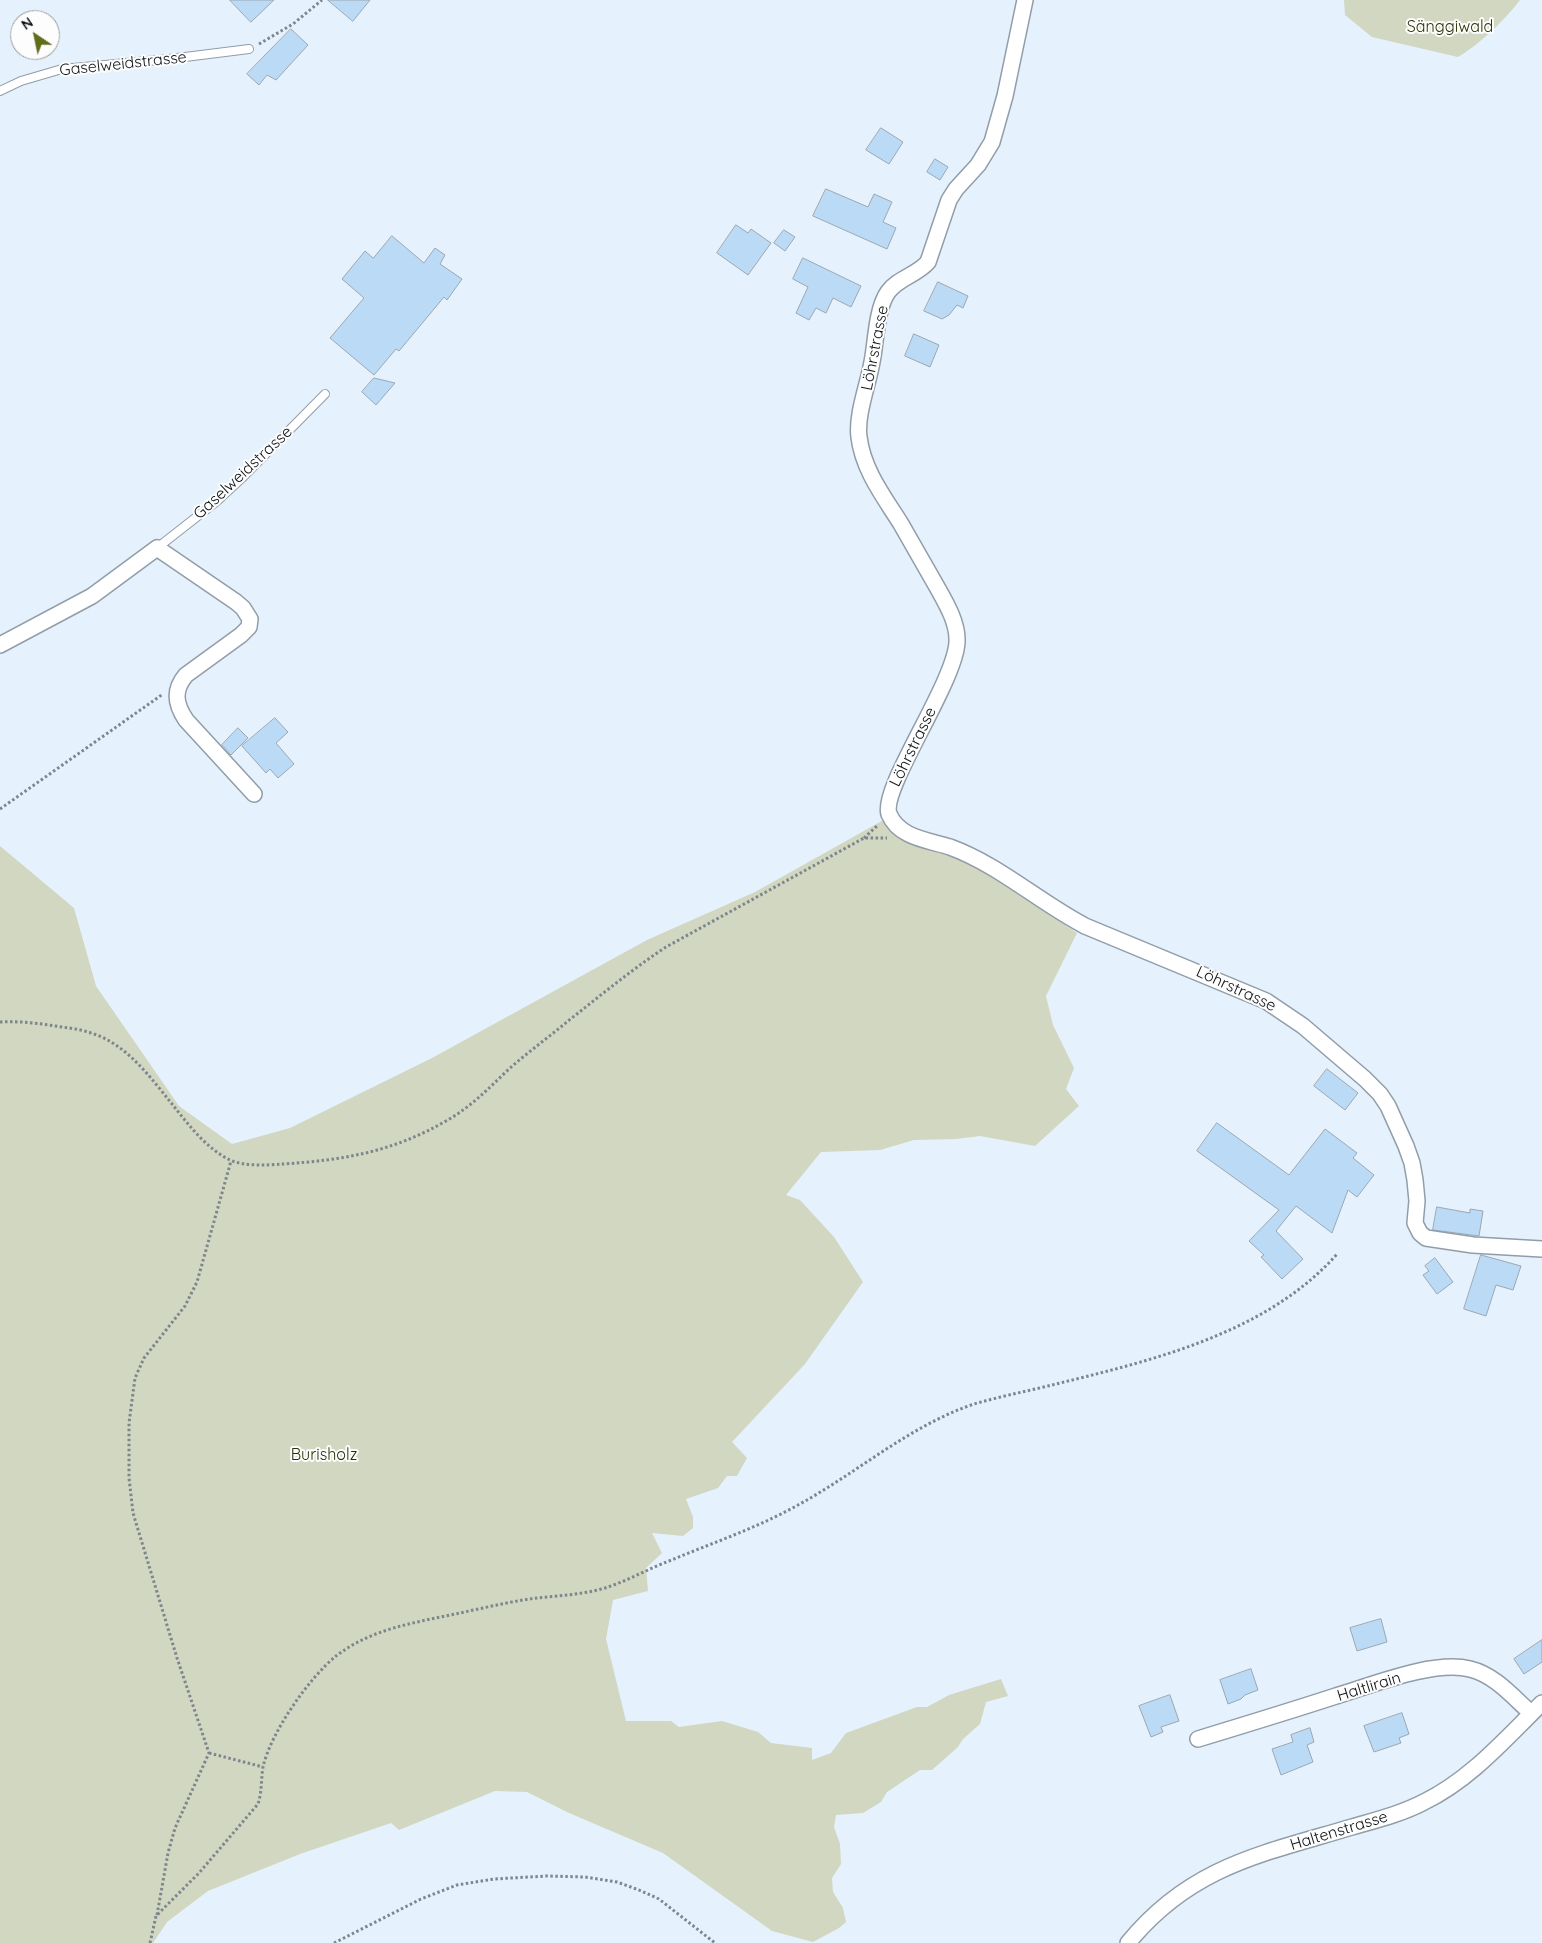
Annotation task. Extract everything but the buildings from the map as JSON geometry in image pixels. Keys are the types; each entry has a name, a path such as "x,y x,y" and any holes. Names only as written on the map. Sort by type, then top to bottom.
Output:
{"street":[{"name":"Löhrstrasse","path":"1026,0 1005,96 992,142 978,166 956,189 949,200 928,262 895,284 884,299 870,375 858,424 862,449 873,480 943,598 957,632 953,662 940,693 895,783 889,798 890,814 897,826 904,832 950,848 986,864 1062,914 1085,926 1266,1001 1303,1026 1364,1078 1380,1094 1388,1106 1412,1163 1417,1200 1415,1224 1420,1233 1426,1238 1473,1245 1542,1249"},
{"name":"Gaselweidstrasse","path":"0,646 92,596 157,548"},
{"path":"157,548 236,602 243,608 250,620 249,627 241,635 192,669 181,680 176,695 181,714 254,794"},
{"name":"Haltlirain","path":"1198,1739 1405,1676 1448,1667 1468,1669 1484,1675 1505,1689 1531,1714"},
{"name":"Haltenstrasse","path":"1128,1943 1158,1910 1193,1884 1218,1870 1243,1860 1396,1814 1440,1794 1480,1764 1542,1702"}],"lane":[{"name":"Gaselweidstrasse","path":"0,91 21,81 62,69 249,49"},
{"name":"Gaselweidstrasse","path":"157,548 244,476 325,394"}],"path":[{"path":"249,49 293,24 322,0"},
{"path":"0,809 181,680"},
{"path":"0,1022 37,1023 80,1030 96,1034 111,1043 141,1067 192,1129 213,1149 230,1160 244,1164 273,1165 327,1161 366,1154 405,1141 446,1122 464,1110 523,1058 637,966 666,947 864,838 891,838"},
{"path":"150,1943 168,1853 176,1828 209,1753 177,1658 133,1513 129,1478 129,1423 135,1378 144,1358 185,1306 197,1282 230,1160"},
{"path":"156,1916 200,1874 254,1811 261,1796 263,1767 274,1740 307,1686 336,1656 374,1634 397,1626 509,1603 605,1588 751,1528 798,1505 920,1428 947,1415 974,1404 1134,1365 1226,1332 1273,1308 1328,1265 1338,1253"},
{"path":"209,1753 263,1767"},
{"path":"334,1943 421,1899 457,1885 494,1879 548,1876 585,1877 617,1882 639,1890 659,1899 715,1943"}],"green space":[{"name":"Sänggiwald","path":"1344,0 1520,0 1492,31 1458,57 1372,37 1345,15"},
{"name":"Burisholz","path":"887,818 947,848 1077,933 1046,996 1053,1025 1074,1068 1066,1089 1079,1106 1035,1146 980,1136 956,1139 914,1140 880,1150 821,1152 786,1195 800,1200 834,1237 863,1282 805,1364 732,1442 747,1458 737,1476 727,1476 718,1488 686,1499 693,1517 693,1528 683,1536 652,1533 662,1553 646,1568 648,1591 613,1600 606,1639 626,1721 671,1721 679,1727 722,1721 758,1732 771,1743 812,1748 812,1760 831,1753 846,1733 917,1707 927,1707 949,1695 1001,1679 1008,1696 986,1702 980,1724 932,1770 920,1770 887,1792 881,1802 863,1813 836,1815 834,1827 840,1844 841,1864 832,1878 833,1892 843,1908 846,1922 839,1928 813,1942 772,1931 663,1853 569,1813 527,1792 495,1791 399,1830 391,1823 300,1854 208,1891 167,1922 153,1943 0,1943 0,846 74,908 96,986 179,1106 232,1144 290,1128 432,1058 647,940 755,892"}]}
